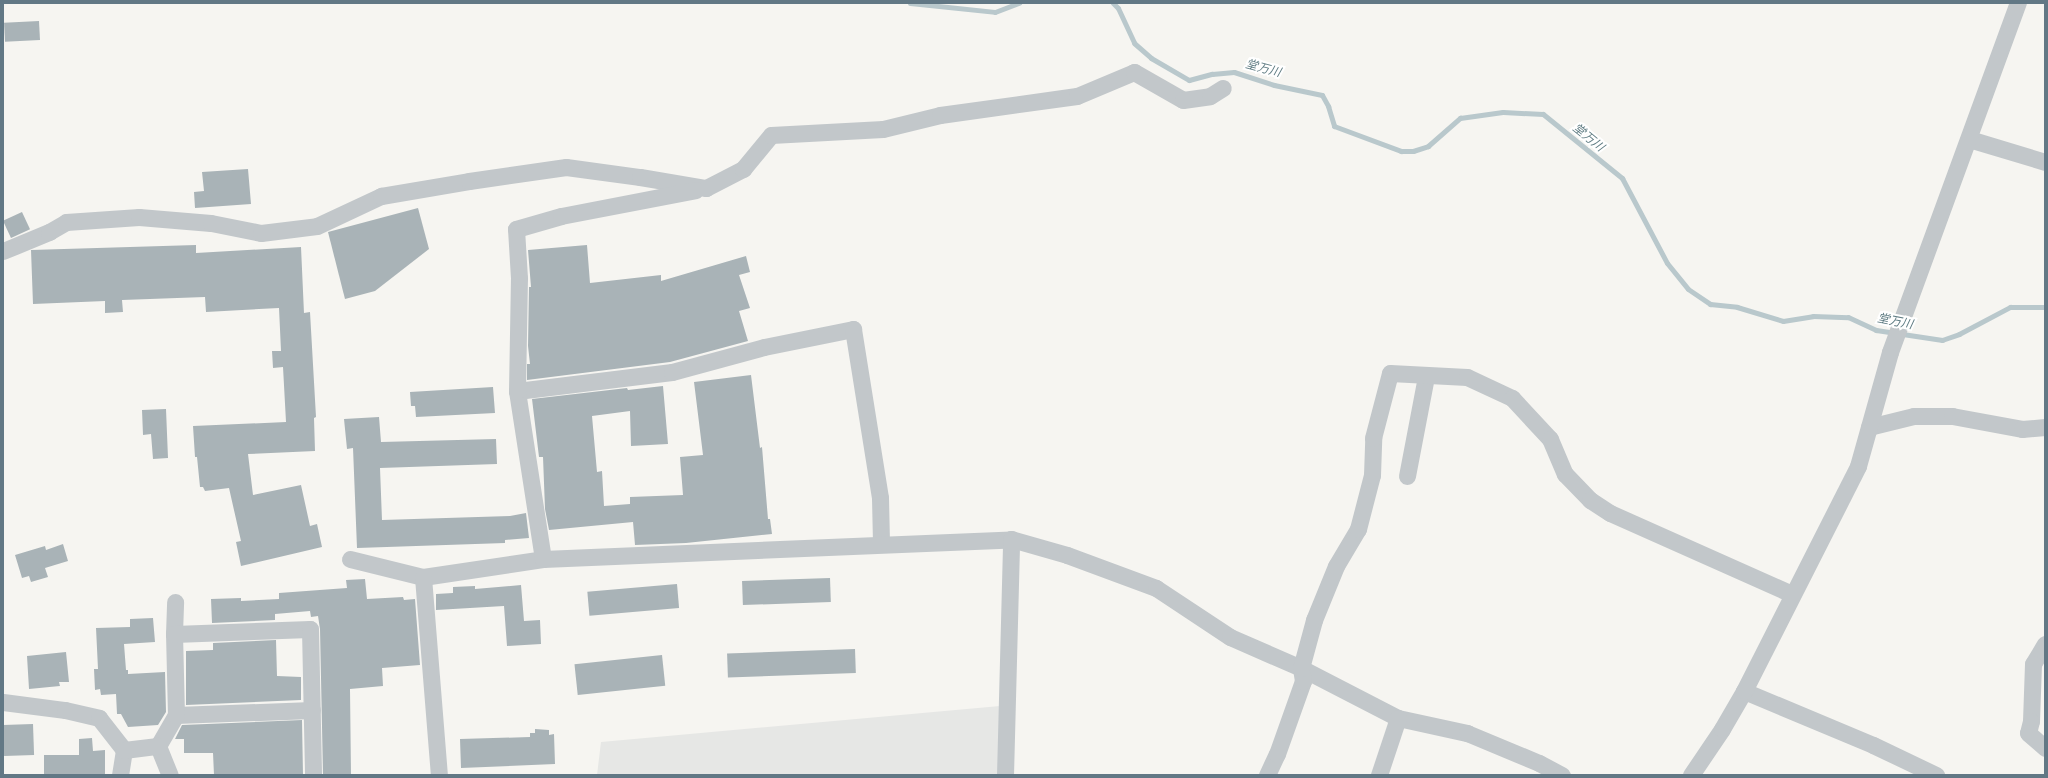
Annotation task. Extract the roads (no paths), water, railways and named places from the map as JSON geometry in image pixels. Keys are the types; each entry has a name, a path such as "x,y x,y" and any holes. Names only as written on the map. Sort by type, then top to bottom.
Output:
{"street":[{"path":"1691,775 1722,729 1744,691 1858,466 1890,352 2018,3"},
{"path":"543,559 517,390 519,278 516,228 561,216 706,188 743,169 771,135 883,129 940,115 1077,96 1134,72 1183,100 1210,96 1223,88"},
{"path":"1969,139 2045,162"},
{"path":"3,251 50,232 66,222 140,217 211,222 261,233 317,226 380,196 469,180 566,168 640,177 706,188"},
{"path":"517,390 672,372 764,347 853,329 880,498 881,543"},
{"path":"1267,775 1277,754 1302,681 1301,668 1314,620 1336,566 1358,528 1372,476 1373,438 1390,373 1467,377 1512,398 1550,439 1565,474 1590,500 1610,513 1792,594"},
{"path":"1407,476 1426,376"},
{"path":"1869,427 1914,416 1952,416 2022,429 2045,427"},
{"path":"1005,775 1011,539"},
{"path":"350,559 423,577 543,559 881,543 1011,539 1067,555 1156,588 1230,637 1301,668 1398,718 1468,733 1539,763 1562,775"},
{"path":"423,577 439,775"},
{"path":"158,746 176,715 174,634 175,602"},
{"path":"174,634 310,629 313,775"},
{"path":"2045,644 2033,664 2031,721 2028,733 2045,748"},
{"path":"1744,691 1867,742 1936,775"},
{"path":"3,702 66,710 99,718 124,750 120,775"},
{"path":"176,715 312,710"},
{"path":"1379,775 1398,718"},
{"path":"124,750 158,746"},
{"path":"158,746 170,775"}],"waterway":[{"name":"堂万川","path":"910,3 995,12 1019,3"},
{"name":"堂万川","path":"1113,3 1118,8 1134,43 1151,58 1189,80 1212,74 1234,72 1274,85 1322,95 1328,106 1334,126 1401,151 1413,151 1428,146 1460,118 1503,112 1543,114 1622,178 1667,263 1688,289 1710,304 1737,307 1783,321 1813,316 1848,317 1876,330 1942,340 1959,334 2010,307 2045,307"}]}
